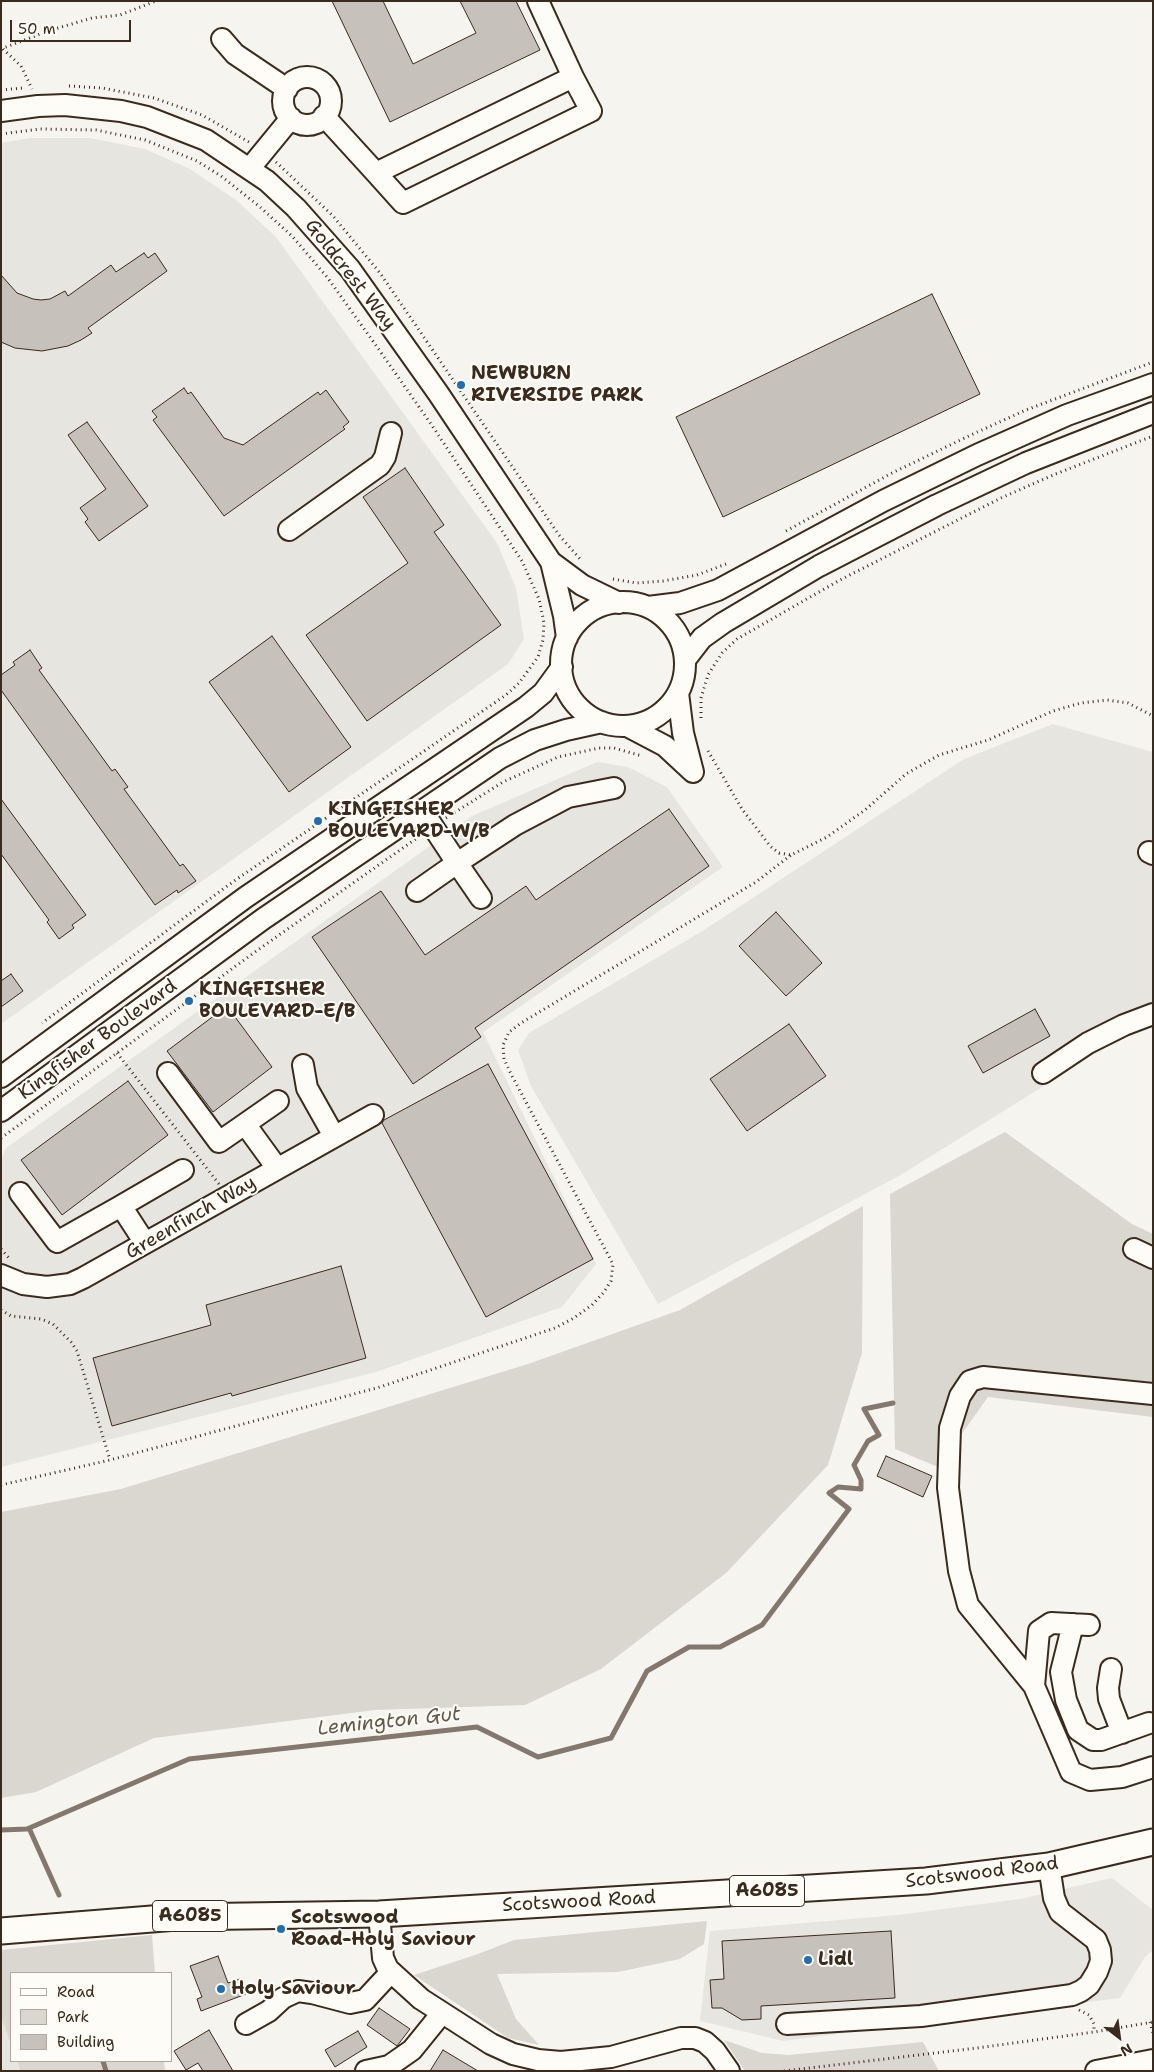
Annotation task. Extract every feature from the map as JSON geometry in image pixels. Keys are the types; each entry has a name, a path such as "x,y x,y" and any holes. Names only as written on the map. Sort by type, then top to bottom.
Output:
{"main road":[{"name":"Scotswood Road","path":"1,1931 177,1917 379,1914 926,1881 1049,1866 1153,1842"}],"street":[{"path":"324,116 403,203 591,111 538,1"},
{"path":"222,39 235,54 286,89"},
{"path":"308,77 316,79 324,84 329,91 331,99 330,108 315,123 301,124 291,118 283,104 286,89 298,79 308,77"},
{"path":"376,173 573,77"},
{"name":"Goldcrest Way","path":"1,111 38,106 92,106 147,117 206,140 250,168 296,208 350,269 438,393 551,562"},
{"path":"250,168 291,118"},
{"path":"648,607 669,623 677,633 682,645 685,660 682,682 678,693 671,704 657,716 640,724 627,726 602,722 584,711 570,695 564,682 562,667 562,657 567,638 574,627 594,610 619,603 648,607 680,603 718,590 883,501 977,455 1067,416 1153,384"},
{"path":"685,660 702,638 718,626 819,566 937,505 1026,463 1153,413"},
{"path":"289,530 380,465 385,457 391,433"},
{"path":"551,562 582,585 619,603"},
{"path":"551,562 563,609 567,638"},
{"name":"Kingfisher Boulevard","path":"1,1077 246,897 526,707 543,694 562,667"},
{"path":"627,726 660,743 693,772 683,733 678,693"},
{"name":"Kingfisher Boulevard","path":"1,1111 263,919 500,758 520,747 566,730 602,722"},
{"path":"417,891 515,825 568,797 614,788"},
{"path":"422,810 481,898"},
{"path":"1044,1073 1088,1043 1124,1025 1153,1014"},
{"path":"303,1065 307,1088 334,1136"},
{"path":"168,1073 220,1142 278,1101"},
{"name":"Greenfinch Way","path":"1,1275 12,1281 33,1286 47,1287 70,1284 373,1115"},
{"path":"245,1124 277,1168"},
{"path":"20,1193 57,1242 183,1170"},
{"path":"121,1206 145,1243"},
{"path":"1134,1249 1153,1258"},
{"path":"1153,1394 983,1377 970,1381 960,1396 950,1428 948,1488 959,1571 968,1605 1034,1686 1041,1698 1072,1772 1090,1780 1122,1777 1153,1767"},
{"path":"1034,1686 1040,1631 1051,1623 1081,1625 1061,1672 1066,1700 1078,1730 1093,1740 1101,1740 1149,1723"},
{"path":"1111,1669 1108,1688 1109,1699 1122,1733"},
{"path":"787,2024 922,2016 1072,1995 1081,1991 1089,1985 1097,1972 1100,1950 1096,1940 1060,1912 1054,1898 1049,1866"},
{"path":"379,1914 383,1958 391,1972 421,1999 491,2044 513,2054 538,2060 561,2062 592,2060 611,2057 681,2038 695,2038 705,2042 715,2051 729,2071"},
{"path":"246,2024 269,2012 283,1998 298,1992 312,1992 350,2003 365,2000 391,1972"},
{"path":"366,2071 389,2066 412,2050 442,2013"},
{"path":"1096,2071 1117,2069 1153,2060"}],"path":[{"path":"2,49 56,28 92,18 120,15 156,1"},
{"path":"2,49 15,59 27,76 38,106"},
{"path":"1,134 40,129 96,130 145,140 197,161 221,176 292,236 327,277 432,424 522,560 535,588 542,608 544,630 541,648 532,666 519,684 490,706"},
{"path":"701,723 701,698 715,662 729,645 771,618 840,580 1001,498 1068,468 1153,436"},
{"path":"572,551 587,565"},
{"path":"607,577 636,583 663,581 697,575 727,563"},
{"path":"1,1485 110,1460 380,1387 555,1328 574,1318 592,1305 604,1292 611,1281 613,1264 504,1059 503,1045 509,1032 521,1022 756,882 791,855 828,837 865,810 906,774 939,755 988,740 1053,711 1081,703 1107,700 1128,703 1153,716"},
{"path":"706,745 711,759 724,781 770,846 779,854 791,855"},
{"path":"1,1138 255,952 434,827 503,782 558,757 599,748 621,750 648,758"},
{"path":"117,1053 220,1186"},
{"path":"1,1310 11,1316 41,1319 53,1324 71,1342 77,1351 110,1460"},
{"path":"784,2071 977,2048 1152,2022 1153,2033"}],"shaded area":[{"path":"30,138 90,138 145,149 190,169 236,200 276,237 497,543 516,588 524,639 508,664 1,1024 1,143"},
{"path":"1053,724 1153,752 1153,1021 1100,1043 1047,1084 899,1176 658,1304 531,1086 518,1050 529,1033 704,930 964,759"},
{"path":"597,762 628,767 667,787 723,867 483,1032 596,1264 562,1307 376,1372 1,1467 1,1160 6,1148 472,816"},
{"path":"1112,1878 1153,1910 1153,1950 1145,1957 1120,1998 783,2041 700,2021 710,1931 898,1915 1020,1899"},
{"path":"1,2016 10,2042 10,2062 17,2062 20,2071 1,2071"}],"green space":[{"path":"1005,1132 1132,1224 1153,1234 1153,1417 988,1397 938,1467 895,1449 890,1194"},
{"path":"863,1206 862,1353 828,1465 726,1573 601,1669 525,1705 375,1710 154,1738 36,1792 1,1798 1,1512 121,1489 528,1364 680,1310"},
{"path":"707,1921 704,1944 680,1959 618,1972 497,1974 516,2019 539,2045 508,2038 414,1975 514,1940"},
{"path":"152,1935 155,1972 10,1972 10,2042 1,2016 1,1950"},
{"path":"724,2040 762,2053 789,2055 923,2042 939,2071 745,2071"},
{"path":"17,2062 164,2062 165,2071 20,2071"}],"building":[{"path":"332,1 383,1 413,64 476,33 460,1 516,1 540,50 390,122"},
{"path":"144,253 148,258 155,253 167,271 88,328 92,333 81,340 68,346 42,351 15,348 1,342 1,275 17,293 33,299 50,299 65,291 68,296 111,265 116,272"},
{"path":"932,294 980,394 723,517 676,417"},
{"path":"184,388 188,394 191,392 224,438 243,445 318,392 320,395 326,390 349,422 343,427 345,429 224,516 153,420 157,417 152,411"},
{"path":"87,422 148,506 99,541 85,522 88,519 80,508 106,489 68,435"},
{"path":"405,468 444,525 434,532 501,625 367,721 306,635 408,563 363,497"},
{"path":"272,636 351,747 289,792 209,682"},
{"path":"30,650 42,668 39,670 112,771 115,769 128,787 124,789 180,866 183,864 196,881 178,893 177,890 155,905 1,690 1,675 15,665 13,662"},
{"path":"1,799 86,915 72,925 74,928 59,939 47,922 49,920 1,854"},
{"path":"669,809 709,866 475,1028 481,1037 413,1084 312,937 381,891 425,955 526,886 536,900"},
{"path":"776,912 822,963 786,996 739,946"},
{"path":"11,974 23,991 1,1007 1,981"},
{"path":"227,1006 272,1067 213,1112 167,1051"},
{"path":"1035,1009 1050,1036 983,1073 968,1046"},
{"path":"789,1024 826,1076 747,1131 710,1079"},
{"path":"488,1064 593,1259 486,1317 382,1123 384,1120"},
{"path":"128,1081 168,1135 62,1215 21,1160"},
{"path":"341,1266 366,1358 232,1396 231,1393 112,1426 93,1358 211,1325 206,1305"},
{"path":"886,1456 932,1476 923,1497 877,1476"},
{"name":"Lidl","path":"891,1931 895,1998 761,2006 761,2019 742,2020 722,2008 712,2008 710,1980 724,1979 722,1941"},
{"name":"Holy Saviour","path":"218,1956 228,1983 240,1979 246,1994 201,2011 197,1999 202,1997 190,1966"},
{"path":"379,2008 410,2029 397,2046 367,2025"},
{"path":"209,2030 233,2071 203,2071 198,2063 186,2070 174,2051"},
{"path":"358,2031 367,2047 335,2067 325,2050"},
{"path":"443,2050 478,2071 430,2071"}],"waterway":[{"name":"Lemington Gut","path":"1,1830 27,1829 189,1759 477,1727 538,1757 611,1738 647,1671 689,1647 720,1647 762,1625 849,1509 829,1493 838,1487 861,1489 861,1480 854,1465 868,1441 879,1435 864,1409 893,1403"},
{"path":"29,1828 59,1895"},
{"path":"103,2062 106,2071"}],"place":[{"name":"NEWBURN RIVERSIDE PARK","path":"461,385"},
{"name":"KINGFISHER BOULEVARD-W/B","path":"318,821"},
{"name":"KINGFISHER BOULEVARD-E/B","path":"189,1001"},
{"name":"Scotswood Road-Holy Saviour","path":"281,1929"},
{"name":"Lidl","path":"808,1960"},
{"name":"Holy Saviour","path":"221,1989"}]}
